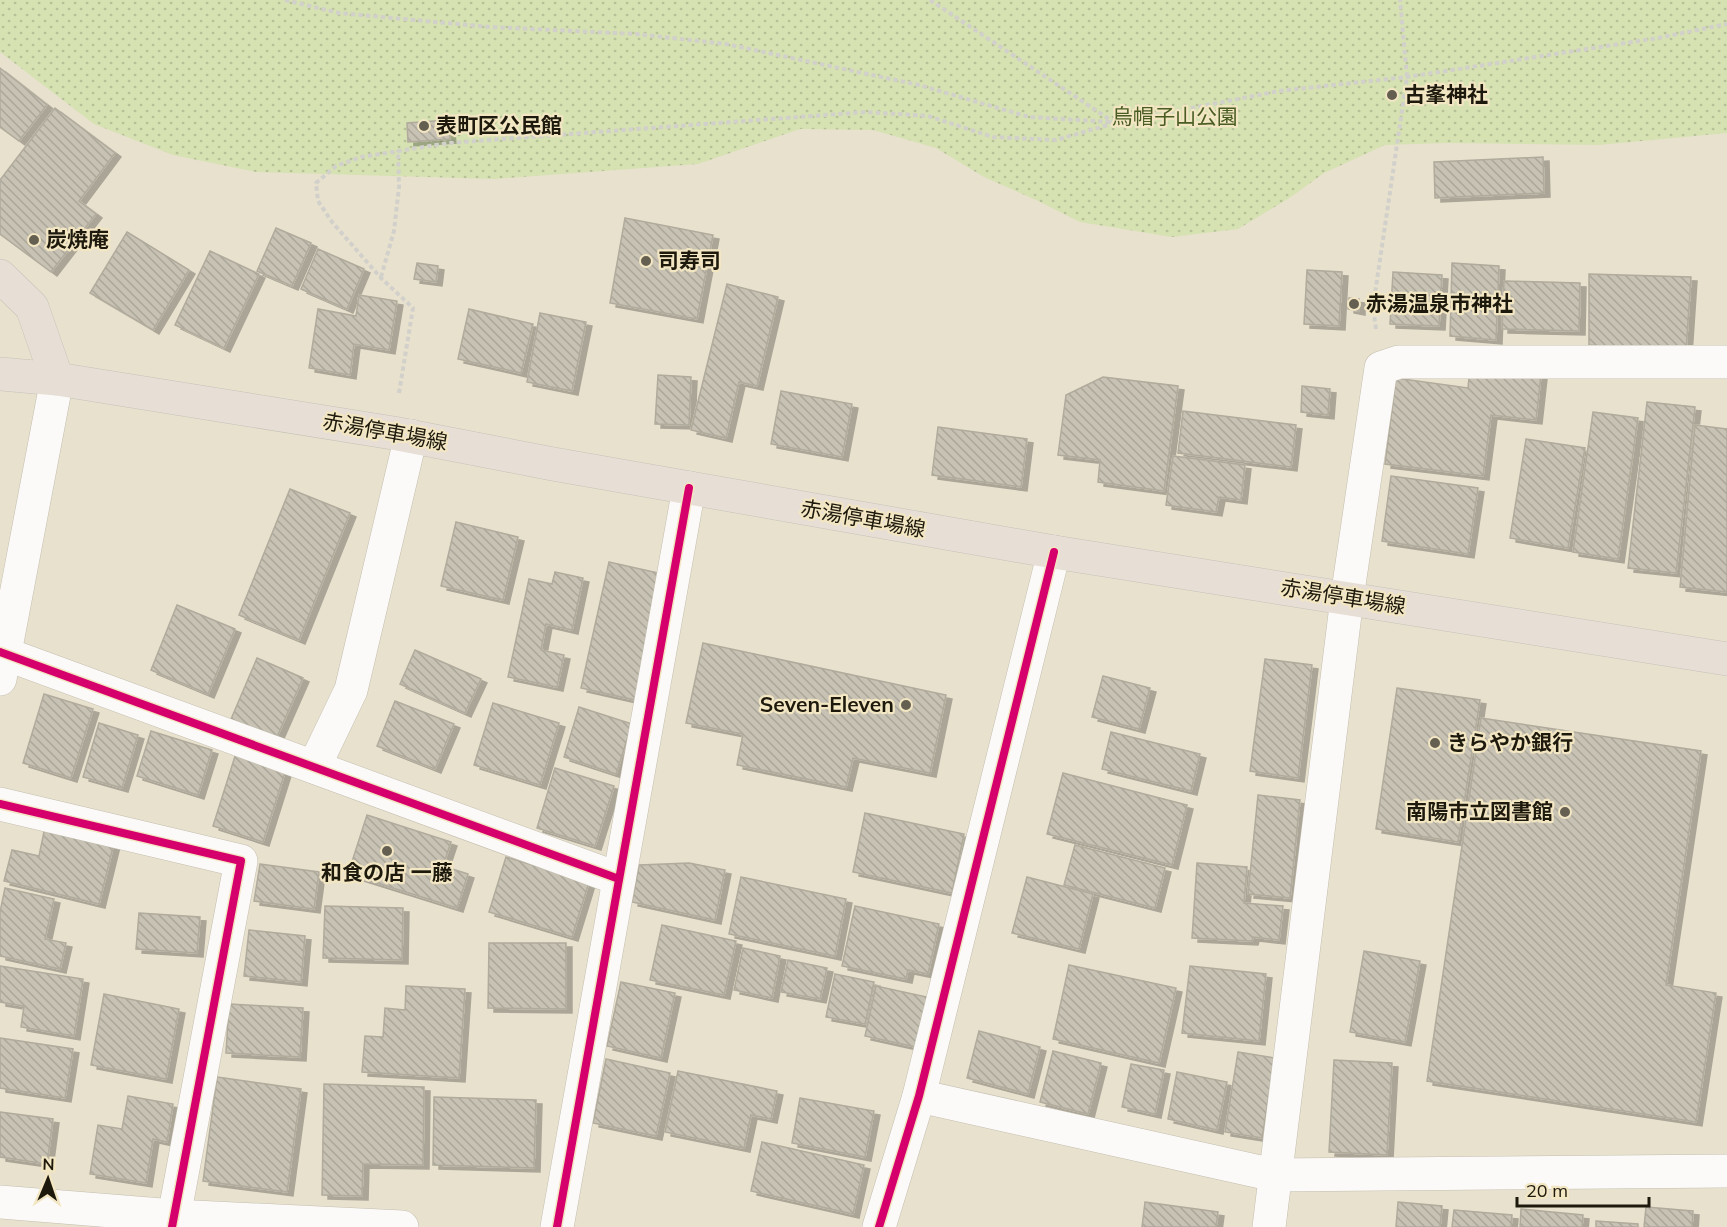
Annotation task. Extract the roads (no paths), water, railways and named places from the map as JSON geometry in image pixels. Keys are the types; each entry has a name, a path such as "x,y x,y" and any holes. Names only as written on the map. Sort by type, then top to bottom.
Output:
{"main road":[{"path":"0,276 32,307 57,378"},
{"name":"赤湯停車場線","path":"0,374 57,378 402,434 689,488 1054,552 1727,659"}],"street":[{"path":"1269,1227 1347,598 1381,368 1399,362 1727,362"},
{"path":"57,378 1,661 315,767 619,879"},
{"path":"315,767 351,690 402,434"},
{"path":"556,1227 689,488"},
{"path":"879,1227 919,1096 1054,552"},
{"path":"0,804 241,861 173,1221"},
{"path":"919,1096 1274,1175 1727,1171"},
{"path":"0,1202 173,1221 402,1227"}],"place":[{"name":"古峯神社","path":"1392,95"},
{"name":"表町区公民館","path":"424,126"},
{"name":"炭焼庵","path":"34,240"},
{"name":"司寿司","path":"646,261"},
{"name":"赤湯温泉市神社","path":"1354,304"},
{"name":"Seven-Eleven","path":"906,705"},
{"name":"きらやか銀行","path":"1435,743"},
{"name":"南陽市立図書館","path":"1565,812"},
{"name":"和食の店 一藤","path":"387,851"}],"park label":[{"name":"烏帽子山公園","path":"1175,117"}]}
